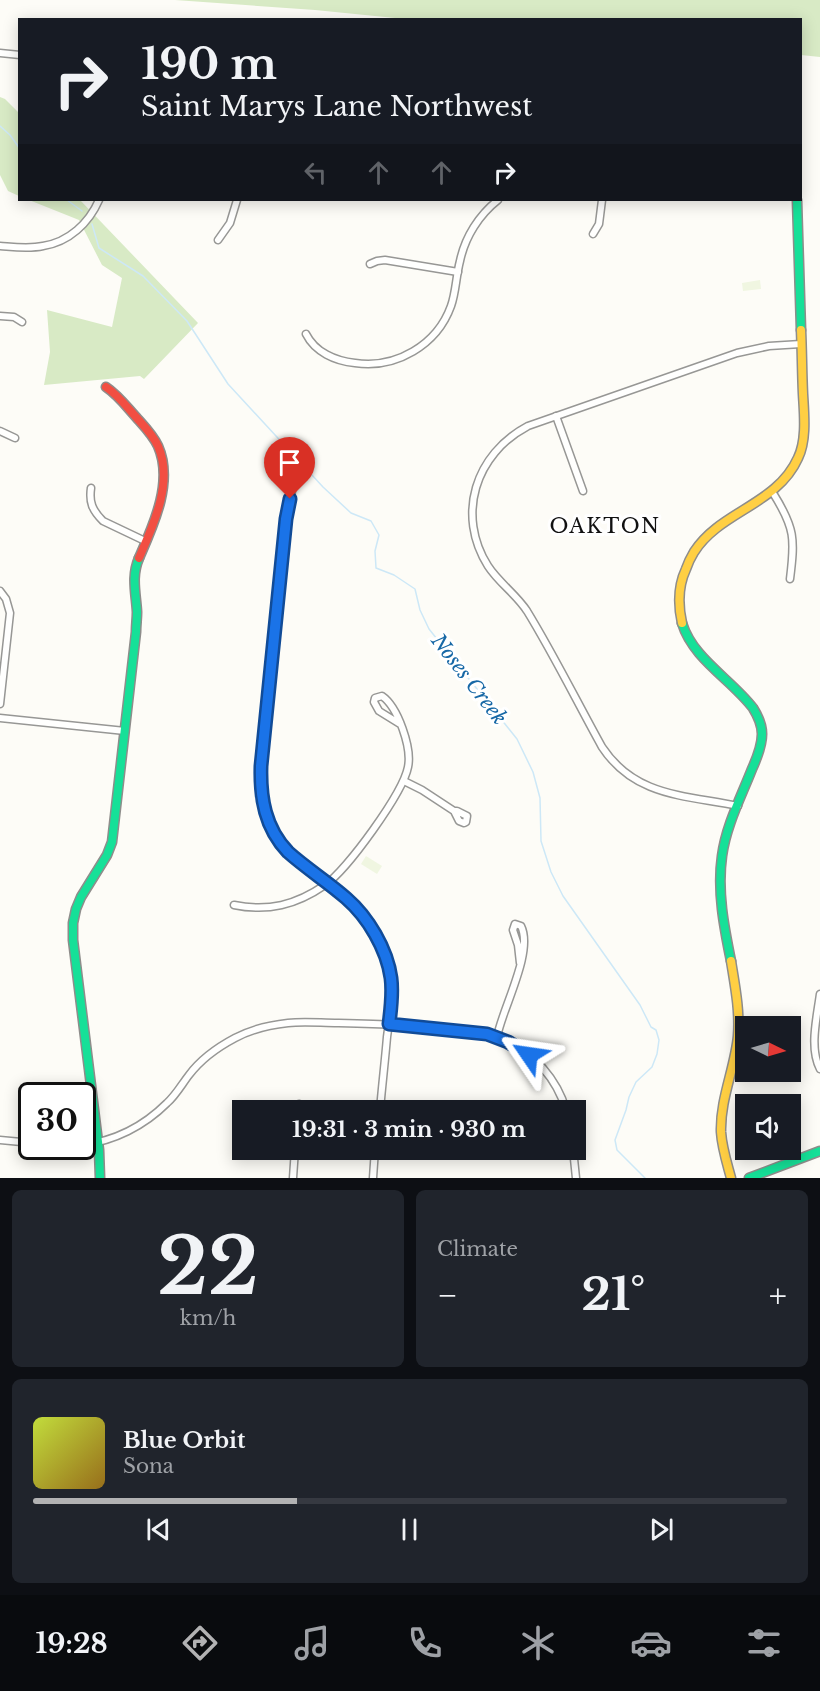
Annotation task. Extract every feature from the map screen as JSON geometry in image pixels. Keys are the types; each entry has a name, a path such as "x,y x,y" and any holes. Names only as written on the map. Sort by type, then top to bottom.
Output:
{"street":[{"path":"0,53 18,55"},
{"path":"0,246 38,247 60,241 84,223 98,201"},
{"path":"218,240 230,224 237,201"},
{"path":"306,334 317,350 346,362 376,364 404,356 421,347 442,324 454,296 462,253 471,231 497,201"},
{"path":"593,234 599,224 602,201"},
{"path":"731,1178 723,1151 721,1127 723,1105 736,1052 738,1015 721,911 720,882 725,846 761,743 762,731 759,719 749,703 702,657 692,643 682,618 679,595 686,565 705,537 720,525 773,493 793,471 800,455 803,444 796,201"},
{"path":"370,264 386,260 458,272"},
{"path":"0,316 14,317 22,322"},
{"path":"738,806 657,790 621,770 602,747 526,609 496,578 483,557 474,533 472,514 476,487 489,459 513,435 528,426 737,352 769,346 801,344"},
{"path":"100,1178 98,1142 72,924 79,900 110,850 137,620 133,576 158,511 163,466 161,453 154,438 116,394 106,387"},
{"path":"556,416 583,491"},
{"path":"0,432 15,438"},
{"path":"297,463 296,489 285,536 261,766 261,791 266,817 280,843 294,858 359,910 383,951 391,977 392,999 381,1100"},
{"path":"92,488 91,504 103,521 145,541"},
{"path":"773,493 786,513 792,528 794,543 790,579"},
{"path":"0,591 6,599 10,613 0,705"},
{"path":"234,905 255,909 279,906 302,898 327,884 349,860 392,802 404,781 408,768 409,754 400,724 395,713 386,699 382,696 375,698 374,702 379,711 400,724"},
{"path":"0,718 125,731"},
{"path":"404,781 454,811"},
{"path":"497,1037 520,963 525,939 521,926 515,924 513,930 520,963"},
{"path":"820,994 814,1049 820,1069"},
{"path":"98,1142 127,1132 152,1117 206,1057 225,1044 245,1033 266,1026 288,1023 389,1024 497,1037 516,1046 540,1064 552,1080 561,1100"},
{"path":"0,1140 18,1142"},
{"path":"749,1178 820,1151"},
{"path":"293,1178 294,1160"},
{"path":"373,1178 374,1160"},
{"path":"574,1160 576,1178"}],"green space":[{"path":"175,0 820,0 820,57 802,55 802,18 395,18"},
{"path":"0,97 18,112 18,196 8,191 0,175"},
{"path":"32,201 81,201 198,323 144,379 140,376 44,385 50,352 47,310 112,327 122,278 102,265 79,220"},
{"path":"760,280 761,289 743,291 742,283"},
{"path":"366,856 382,866 377,874 361,864"}],"waterway":[{"name":"Noses Creek","path":"0,126 18,146"},
{"name":"Noses Creek","path":"68,201 82,211"},
{"name":"Noses Creek","path":"92,224 99,248 143,276 187,321 228,384 323,487 351,513 371,521 379,535 375,551 376,568 394,575 415,589 420,610 429,629 517,739 533,772 540,798 541,841 551,872 563,896 640,1005 651,1027 656,1030 659,1040 652,1067 636,1082 629,1097 615,1140 617,1150 645,1178"}],"traffic: fast":[{"path":"797,201 801,330"},
{"path":"100,1178 99,1150 73,940 73,923 81,897 107,855 112,842 136,632 135,578 139,558"},
{"path":"682,623 687,636 703,658 753,708 762,730 759,752 730,823 722,856 721,896 731,961"},
{"path":"749,1178 820,1151"}],"traffic: slow":[{"path":"682,623 680,589 683,575 694,552 718,527 777,487 789,474 801,451 804,426 801,330"},
{"path":"731,961 738,1008 738,1036 721,1120 724,1150 731,1178"}],"traffic: jam":[{"path":"106,387 122,401 151,434 162,460 164,474 160,503 139,558"}],"district":[{"name":"OAKTON","path":"605,526"}],"route":[{"path":"290,499 286,519 261,766 261,791 266,817 274,835 288,852 346,898 359,910 371,928 387,960 391,977 392,999 389,1024 487,1034 516,1046 529,1055"}]}
